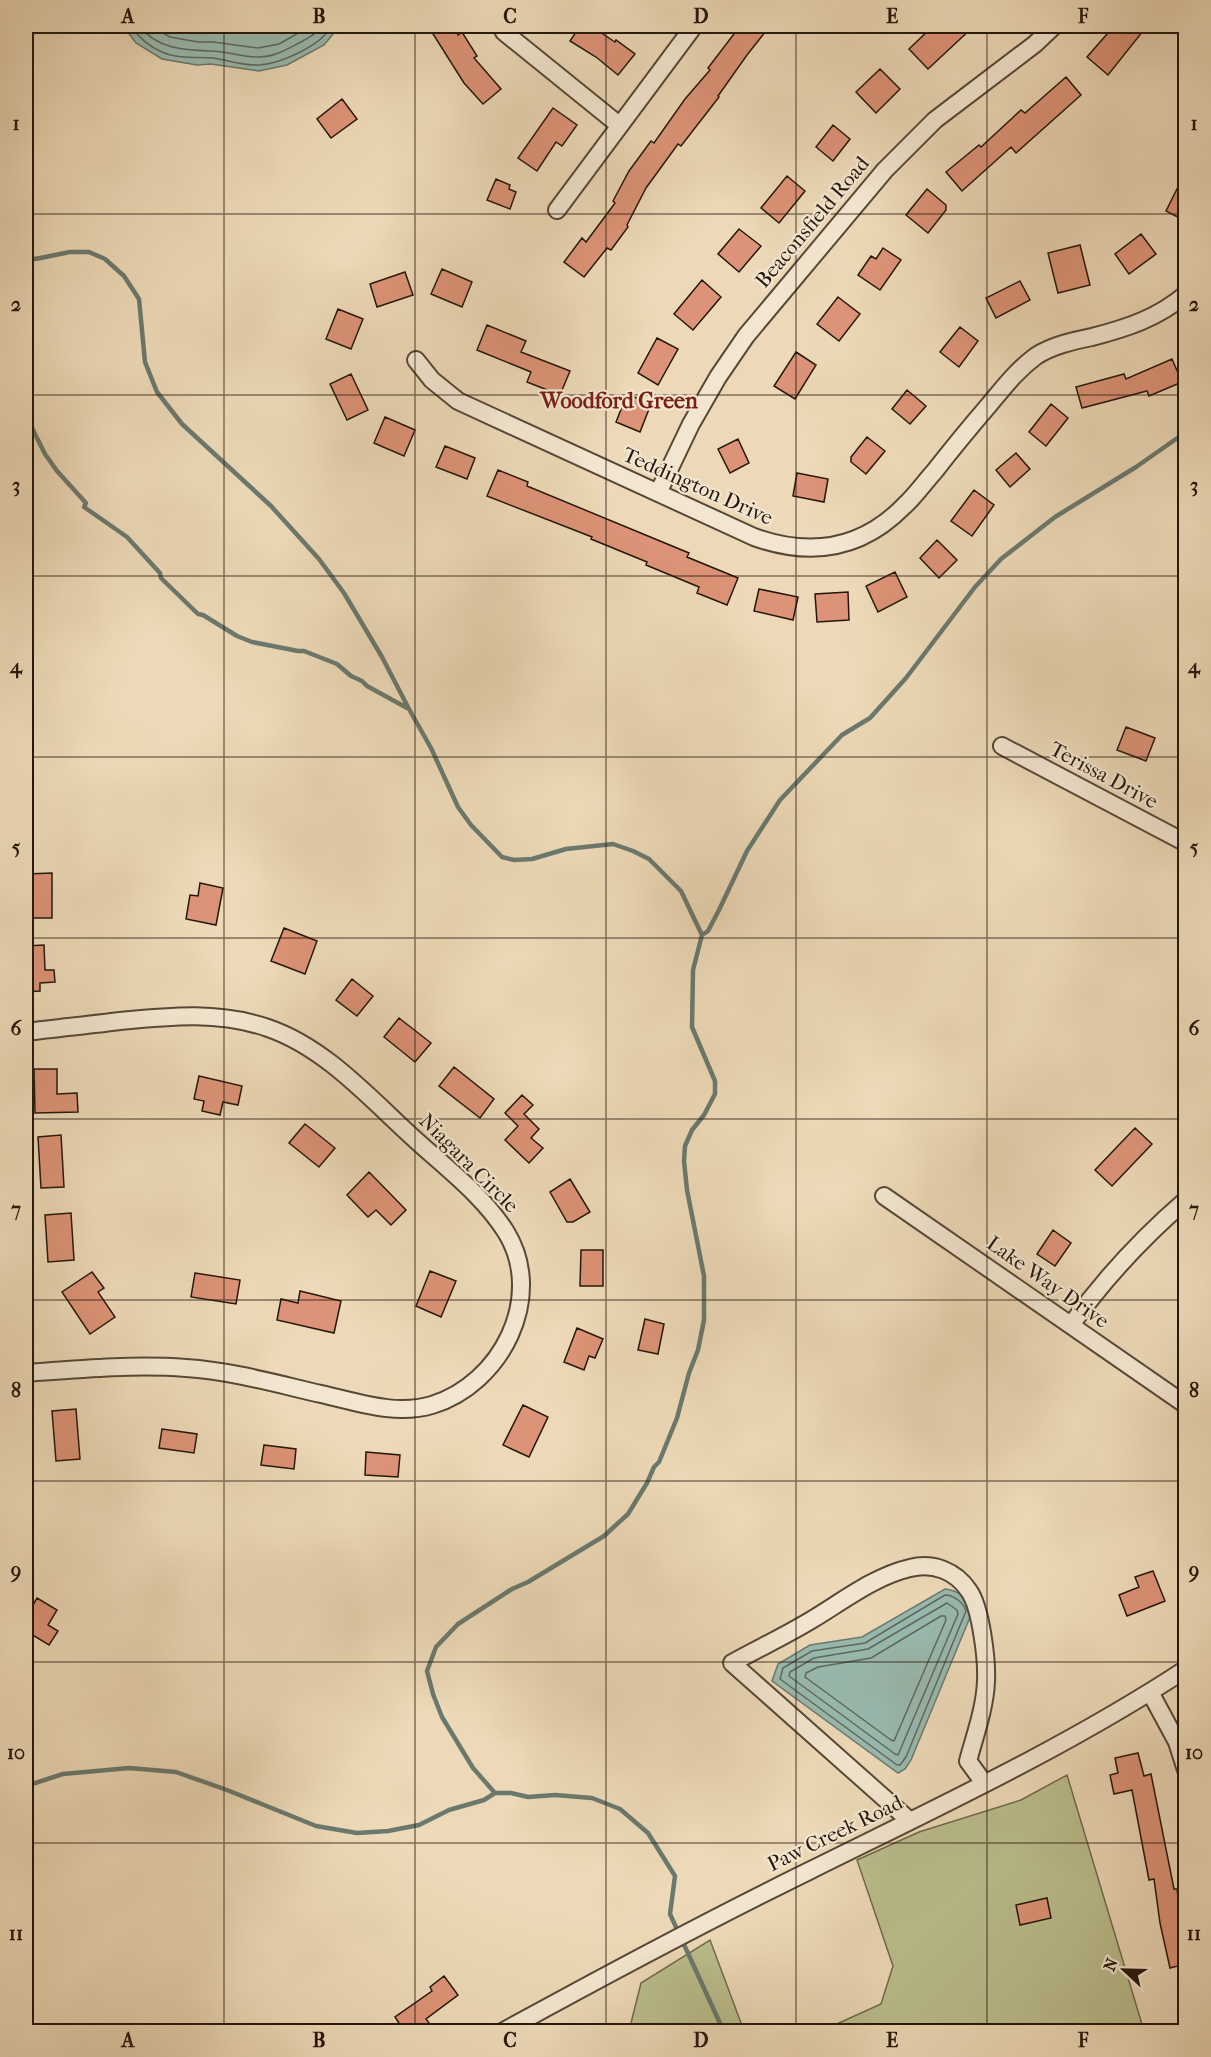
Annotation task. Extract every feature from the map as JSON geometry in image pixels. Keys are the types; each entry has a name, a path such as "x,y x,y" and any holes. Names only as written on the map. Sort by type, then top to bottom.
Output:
{"street":[{"path":"501,26 504,32 619,125"},
{"path":"557,210 694,26"},
{"name":"Beaconsfield Road","path":"658,493 691,424 718,377 746,336 885,170 935,120 1035,44 1054,26"},
{"name":"Teddington Drive","path":"416,360 432,380 459,401 754,537 772,544 820,549 854,541 876,530 905,506 1010,380 1038,355 1060,344 1142,322 1165,310 1185,294"},
{"name":"Terissa Drive","path":"1002,747 1185,843"},
{"name":"Niagara Circle","path":"26,1032 172,1016 210,1016 240,1020 285,1035 316,1054 345,1076 465,1185 493,1214 511,1242 518,1263 520,1297 516,1319 490,1369 464,1390 431,1405 409,1409 383,1408 245,1376 186,1368 124,1367 26,1373"},
{"name":"Lake Way Drive","path":"884,1196 1185,1405"},
{"path":"1071,1325 1095,1292 1123,1260 1185,1200"},
{"path":"910,1821 732,1663 887,1576 910,1568 929,1565 951,1572 970,1592 979,1620 984,1648 987,1681 983,1709 968,1761 984,1783"},
{"name":"Paw Creek Road","path":"502,2031 700,1925 984,1783 1110,1716 1185,1669"},
{"path":"1150,1692 1177,1742 1185,1770"}],"green space":[{"path":"1067,1775 1144,2031 819,2032 881,2004 893,1966 857,1860 919,1832 1021,1800"},
{"path":"710,1940 744,2031 629,2031 641,1983"}],"water":[{"path":"123,26 336,26 324,45 287,65 259,71 162,59 136,43"},
{"path":"945,1589 962,1595 973,1610 911,1760 905,1769 898,1773 772,1681 778,1664 810,1645 862,1637"}],"building":[{"path":"428,26 455,26 458,35 462,32 477,56 474,58 501,89 483,104 464,83"},
{"path":"580,26 591,26 635,54 618,75 596,57 570,41"},
{"path":"740,26 770,26 719,97 681,146 678,144 646,188 628,227 611,250 607,248 584,277 564,262 582,238 586,242 615,203 613,201 629,171 651,141 654,143 685,99 710,70 708,68"},
{"path":"933,26 974,26 928,69 909,49"},
{"path":"1114,26 1147,26 1108,75 1087,57"},
{"path":"880,69 900,89 876,113 856,92"},
{"path":"1066,77 1081,95 1016,153 1011,147 962,191 946,172 979,145 981,147 1021,110 1025,113"},
{"path":"342,99 357,119 331,138 317,119"},
{"path":"553,108 577,125 562,146 556,142 537,171 518,158"},
{"path":"833,125 850,139 833,161 816,147"},
{"path":"1185,173 1185,221 1166,211"},
{"path":"787,176 805,191 779,223 761,208"},
{"path":"496,179 510,185 509,189 516,192 510,209 487,200"},
{"path":"927,189 946,205 946,210 928,233 906,215"},
{"path":"739,229 761,246 739,272 718,254"},
{"path":"1141,234 1156,254 1129,274 1115,254"},
{"path":"1080,245 1090,285 1058,293 1048,253"},
{"path":"883,248 901,260 880,290 858,275 871,256 876,259"},
{"path":"442,269 472,282 462,307 431,294"},
{"path":"405,272 413,295 377,307 370,284"},
{"path":"702,280 721,297 693,330 674,314"},
{"path":"1020,281 1030,300 996,318 986,298"},
{"path":"838,297 860,314 839,341 817,324"},
{"path":"338,309 363,319 351,349 326,339"},
{"path":"487,325 526,341 521,352 570,371 560,395 527,382 531,372 477,350"},
{"path":"960,327 978,341 959,367 940,352"},
{"path":"657,338 678,349 658,385 638,373"},
{"path":"796,352 816,365 795,399 774,386"},
{"path":"1172,359 1182,382 1149,396 1147,391 1082,408 1076,387 1124,374 1126,379"},
{"path":"351,374 368,410 347,420 330,384"},
{"path":"907,390 926,406 910,424 892,409"},
{"path":"627,394 651,404 640,432 616,422"},
{"path":"1051,404 1068,418 1046,446 1029,432"},
{"path":"385,417 415,430 404,456 374,443"},
{"path":"867,437 885,451 866,474 851,462 851,457"},
{"path":"738,439 749,463 730,473 718,449"},
{"path":"445,446 475,458 467,479 436,467"},
{"path":"1016,453 1030,469 1010,487 996,470"},
{"path":"498,470 528,482 527,486 689,553 687,557 738,578 727,605 697,593 699,587 646,565 647,562 591,539 592,537 487,496"},
{"path":"797,473 828,479 824,502 793,496"},
{"path":"974,490 994,505 972,536 951,521"},
{"path":"937,540 957,560 939,578 920,558"},
{"path":"895,572 907,597 878,612 866,586"},
{"path":"759,589 798,597 793,620 754,611"},
{"path":"848,592 849,620 817,622 815,594"},
{"path":"1126,727 1155,738 1146,761 1117,750"},
{"path":"52,873 52,918 26,918 26,874"},
{"path":"200,883 223,888 216,925 186,919 190,895 198,896"},
{"path":"284,928 317,941 305,974 271,961"},
{"path":"44,945 45,970 54,970 55,982 40,983 40,991 26,992 26,946"},
{"path":"352,979 373,996 357,1016 336,1000"},
{"path":"399,1018 431,1043 415,1062 384,1037"},
{"path":"454,1067 494,1099 480,1118 439,1086"},
{"path":"34,1069 57,1069 57,1094 77,1093 78,1112 35,1113"},
{"path":"199,1076 242,1086 238,1105 223,1102 220,1115 202,1111 204,1101 194,1099"},
{"path":"522,1095 533,1105 524,1114 539,1129 531,1138 543,1148 529,1163 505,1140 518,1126 505,1113"},
{"path":"305,1124 335,1148 319,1167 289,1143"},
{"path":"1135,1128 1152,1144 1112,1186 1095,1170"},
{"path":"61,1135 64,1187 41,1188 38,1137"},
{"path":"369,1172 406,1210 391,1225 376,1210 368,1217 347,1195"},
{"path":"570,1179 590,1212 573,1222 567,1222 550,1192"},
{"path":"71,1213 74,1260 48,1262 45,1215"},
{"path":"1053,1230 1071,1243 1055,1266 1037,1254"},
{"path":"581,1250 603,1250 603,1286 580,1286"},
{"path":"430,1271 456,1281 441,1317 416,1306"},
{"path":"92,1272 104,1288 98,1292 115,1317 90,1334 62,1292"},
{"path":"195,1273 240,1280 236,1304 191,1297"},
{"path":"300,1291 341,1301 334,1333 277,1320 281,1299 298,1303"},
{"path":"645,1319 664,1324 658,1354 638,1350"},
{"path":"577,1328 603,1339 595,1358 589,1356 584,1370 564,1362"},
{"path":"523,1405 548,1417 529,1457 503,1445"},
{"path":"76,1409 80,1459 56,1461 52,1411"},
{"path":"162,1429 197,1434 194,1453 159,1448"},
{"path":"264,1445 296,1449 294,1469 261,1465"},
{"path":"366,1452 400,1455 398,1477 365,1475"},
{"path":"1153,1571 1165,1601 1127,1616 1119,1595 1139,1587 1135,1577"},
{"path":"37,1598 57,1610 48,1625 58,1631 49,1645 26,1631 26,1617"},
{"path":"1138,1753 1144,1776 1151,1774 1174,1889 1177,1889 1183,1935 1185,1935 1185,1964 1170,1968 1160,1923 1154,1879 1149,1880 1132,1790 1114,1794 1110,1775 1118,1773 1115,1758"},
{"path":"1047,1898 1051,1918 1020,1925 1016,1905"},
{"path":"444,1976 458,1995 426,2019 435,2031 404,2031 395,2017 432,1991 430,1987"}],"waterway":[{"path":"26,36 46,26"},
{"path":"26,256 35,259 70,252 89,252 105,259 124,276 139,299 145,362 157,392 182,424 271,506 319,559 344,593 382,657 431,748 458,807 471,825 502,857 514,860 532,859 566,849 613,844 633,851 649,859 681,891 702,935"},
{"path":"26,416 45,454 86,503 84,507 127,537 160,573 161,578 198,614 252,642 304,651 337,664 351,676 409,709"},
{"path":"495,1793 473,1768 442,1717 427,1671 436,1647 458,1624 512,1589 528,1582 604,1536 628,1514 659,1462 677,1418 689,1373 698,1350 704,1320 704,1276 687,1190 684,1161 685,1146 692,1130 704,1115 715,1094 715,1081 692,1027 693,970 702,935 708,931 747,851 780,800 842,735 870,718 906,678 975,587 1001,559 1055,517 1136,467 1186,432"},
{"path":"26,1786 63,1774 129,1768 176,1772 316,1826 357,1833 388,1831 419,1825 449,1810 484,1800 495,1793 511,1793 528,1797 555,1795 592,1798 620,1809 648,1833 675,1876 670,1914 724,2032"}],"district":[{"name":"Woodford Green","path":"619,400"}]}
